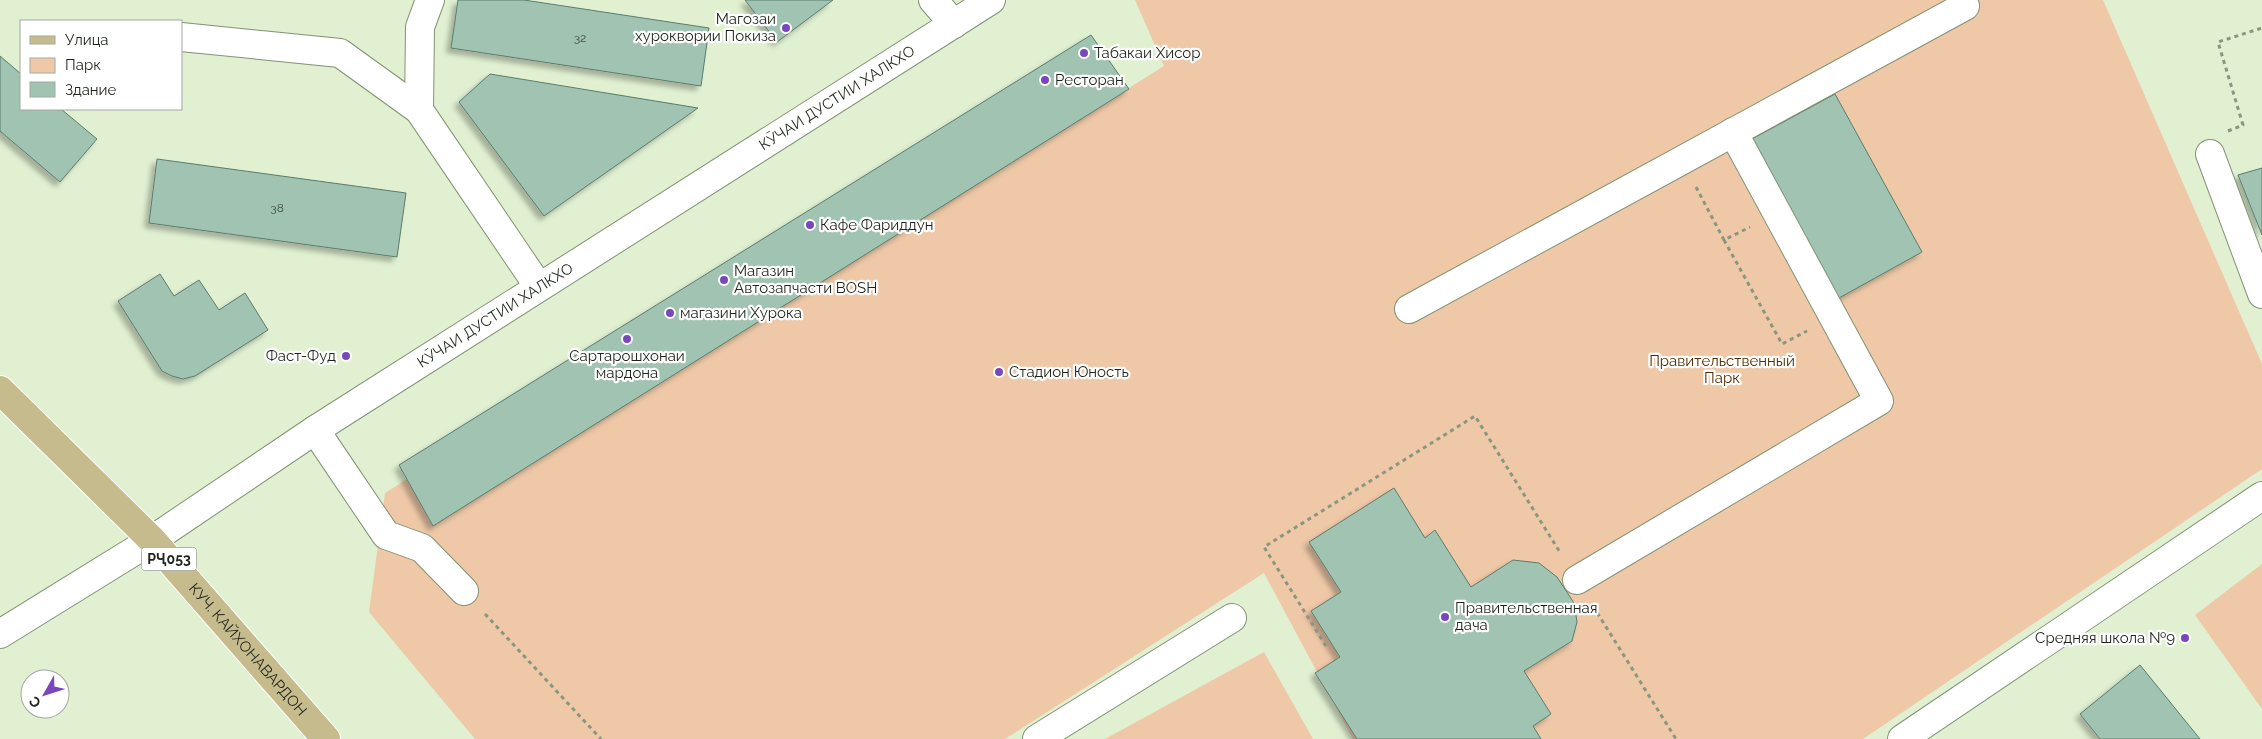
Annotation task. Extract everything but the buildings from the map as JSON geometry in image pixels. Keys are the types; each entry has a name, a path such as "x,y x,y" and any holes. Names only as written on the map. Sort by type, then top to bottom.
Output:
{"main road":[{"name":"КУЧ. КАЙХОНАВАРДОН","path":"0,390 152,540 326,739"}],"street":[{"path":"419,110 420,27 430,0"},
{"path":"933,0 954,24"},
{"name":"КӮЧАИ ДУСТИИ ХАЛКХО","path":"0,634 152,540 315,430 991,0"},
{"path":"1409,309 1965,6 1961,0"},
{"path":"182,37 340,53 419,110 539,287"},
{"path":"1577,580 1879,401 1733,132"},
{"path":"2210,154 2262,294"},
{"path":"315,430 386,536 422,548 464,591"},
{"path":"1902,739 2262,496"},
{"path":"1037,739 1232,618"}],"path":[{"path":"2210,154 2214,137 2243,125 2218,42 2262,28"},
{"path":"1682,160 1782,344 1834,317"},
{"path":"1724,240 1777,212"},
{"path":"1326,646 1264,547 1475,416 1676,739"},
{"path":"464,591 601,739"}],"green space":[{"name":"Правительственный Парк","path":"1135,0 2103,0 2262,364 2262,469 1863,739 1353,739 1264,573 1005,739 475,739 369,612 385,493 407,479 994,173 1164,66"},
{"path":"2262,564 2262,709 2195,615"},
{"path":"1264,652 1313,739 1105,739"}],"place":[{"name":"Магозаи хуроквории Покиза","path":"786,28"},
{"name":"Табакаи Хисор","path":"1084,53"},
{"name":"Ресторан","path":"1045,80"},
{"name":"Кафе Фариддун","path":"810,225"},
{"name":"Магазин Автозапчасти BOSH","path":"724,280"},
{"name":"магазини Хурока","path":"670,313"},
{"name":"Сартарошхонаи мардона","path":"627,339"},
{"name":"Фаст-Фуд","path":"346,356"},
{"name":"Стадион Юность","path":"999,372"},
{"name":"Правительственная дача","path":"1445,617"},
{"name":"Средняя школа №9","path":"2185,638"}]}
